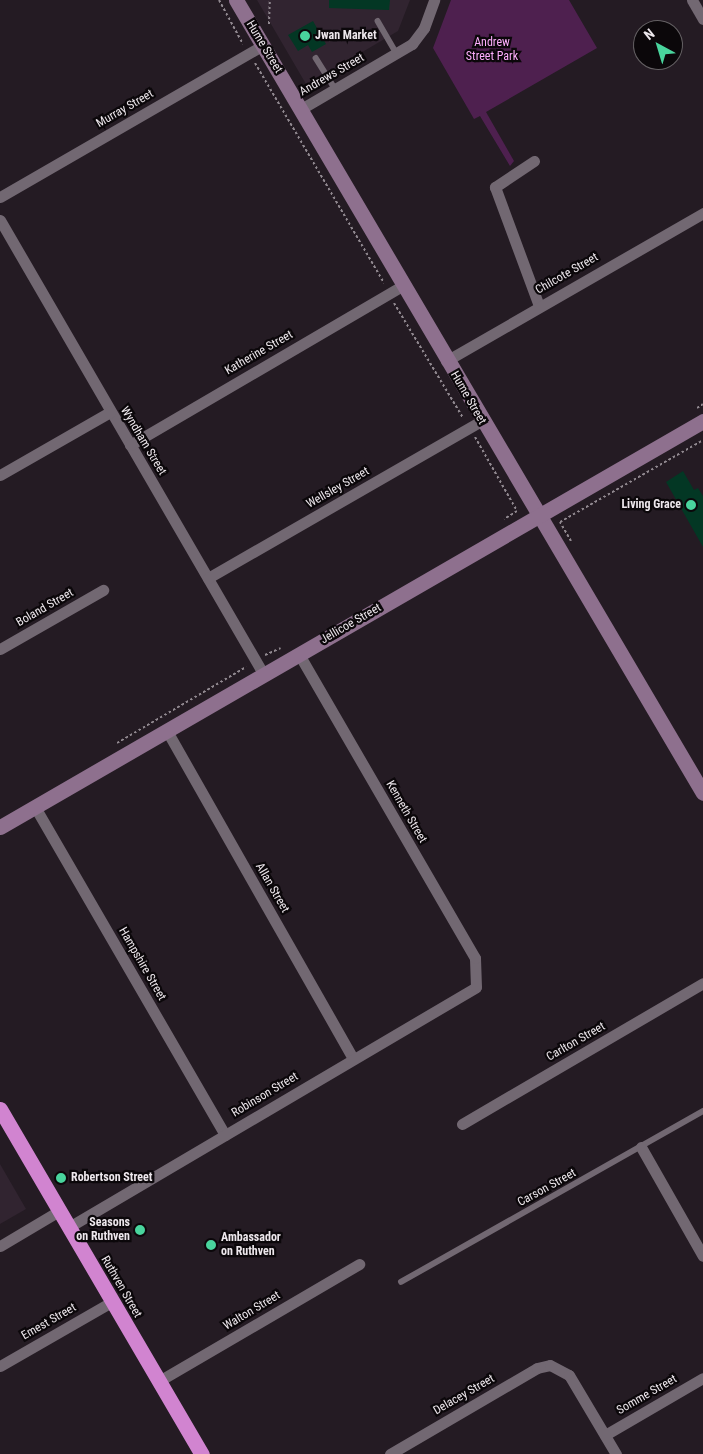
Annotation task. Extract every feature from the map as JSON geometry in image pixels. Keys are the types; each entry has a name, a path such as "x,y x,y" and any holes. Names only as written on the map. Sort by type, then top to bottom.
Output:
{"highway":[{"name":"Ruthven Street","path":"0,1109 202,1454"}],"street":[{"name":"Hume Street","path":"236,0 300,109 396,290 446,361 475,424 538,516 703,793"},
{"name":"Andrews Street","path":"300,109 397,54 420,34 434,0"},
{"path":"692,0 703,19"},
{"name":"Murray Street","path":"0,197 263,45"},
{"path":"534,160 495,187 539,306"},
{"name":"Chilcote Street","path":"446,361 703,213"},
{"name":"Wyndham Street","path":"0,220 5,240 130,445 264,675"},
{"name":"Katherine Street","path":"130,445 396,290"},
{"path":"0,475 110,412"},
{"name":"Jellicoe Street","path":"0,827 703,421"},
{"name":"Wellsley Street","path":"208,578 475,424"},
{"name":"Boland Street","path":"0,649 103,590"},
{"name":"Kenneth Street","path":"299,654 475,958 476,987"},
{"name":"Allan Street","path":"167,731 353,1058"},
{"name":"Hampshire Street","path":"35,807 225,1135"},
{"name":"Carlton Street","path":"462,1124 703,983"},
{"name":"Robinson Street","path":"69,1227 476,987"},
{"path":"641,1147 703,1256"},
{"path":"0,1246 60,1211"},
{"name":"Walton Street","path":"159,1381 359,1264"},
{"name":"Emest Street","path":"0,1366 112,1301"},
{"name":"Delacey Street","path":"390,1454 538,1368 554,1365 569,1376 605,1435"},
{"name":"Somme Street","path":"605,1435 703,1378"},
{"path":"605,1435 616,1454"}],"lane":[{"path":"378,21 397,54"},
{"path":"316,58 335,89"},
{"name":"Carson Street","path":"401,1282 703,1111"}],"path":[{"path":"219,0 249,53 396,290 475,424 517,511"},
{"path":"269,24 270,0"},
{"path":"560,522 703,440"},
{"path":"109,747 256,661"}],"shaded area":[{"path":"257,0 410,0 398,31 342,64 345,68 314,86 306,84"},
{"path":"0,1164 26,1209 0,1224"}],"green space":[{"name":"Andrew Street Park","path":"451,0 569,0 597,48 486,112 514,161 510,166 480,116 474,119 433,48"}],"building":[{"path":"329,0 390,0 389,10 329,8"},
{"name":"Jwan Market","path":"313,21 326,44 312,52 308,45 298,51 288,35"},
{"name":"Living Grace","path":"683,471 694,490 698,488 703,496 703,547 666,482"}],"place":[{"name":"Jwan Market","path":"305,36"},
{"name":"Living Grace","path":"691,505"},
{"name":"Robertson Street","path":"61,1178"},
{"name":"Seasons on Ruthven","path":"140,1230"},
{"name":"Ambassador on Ruthven","path":"211,1245"}]}
